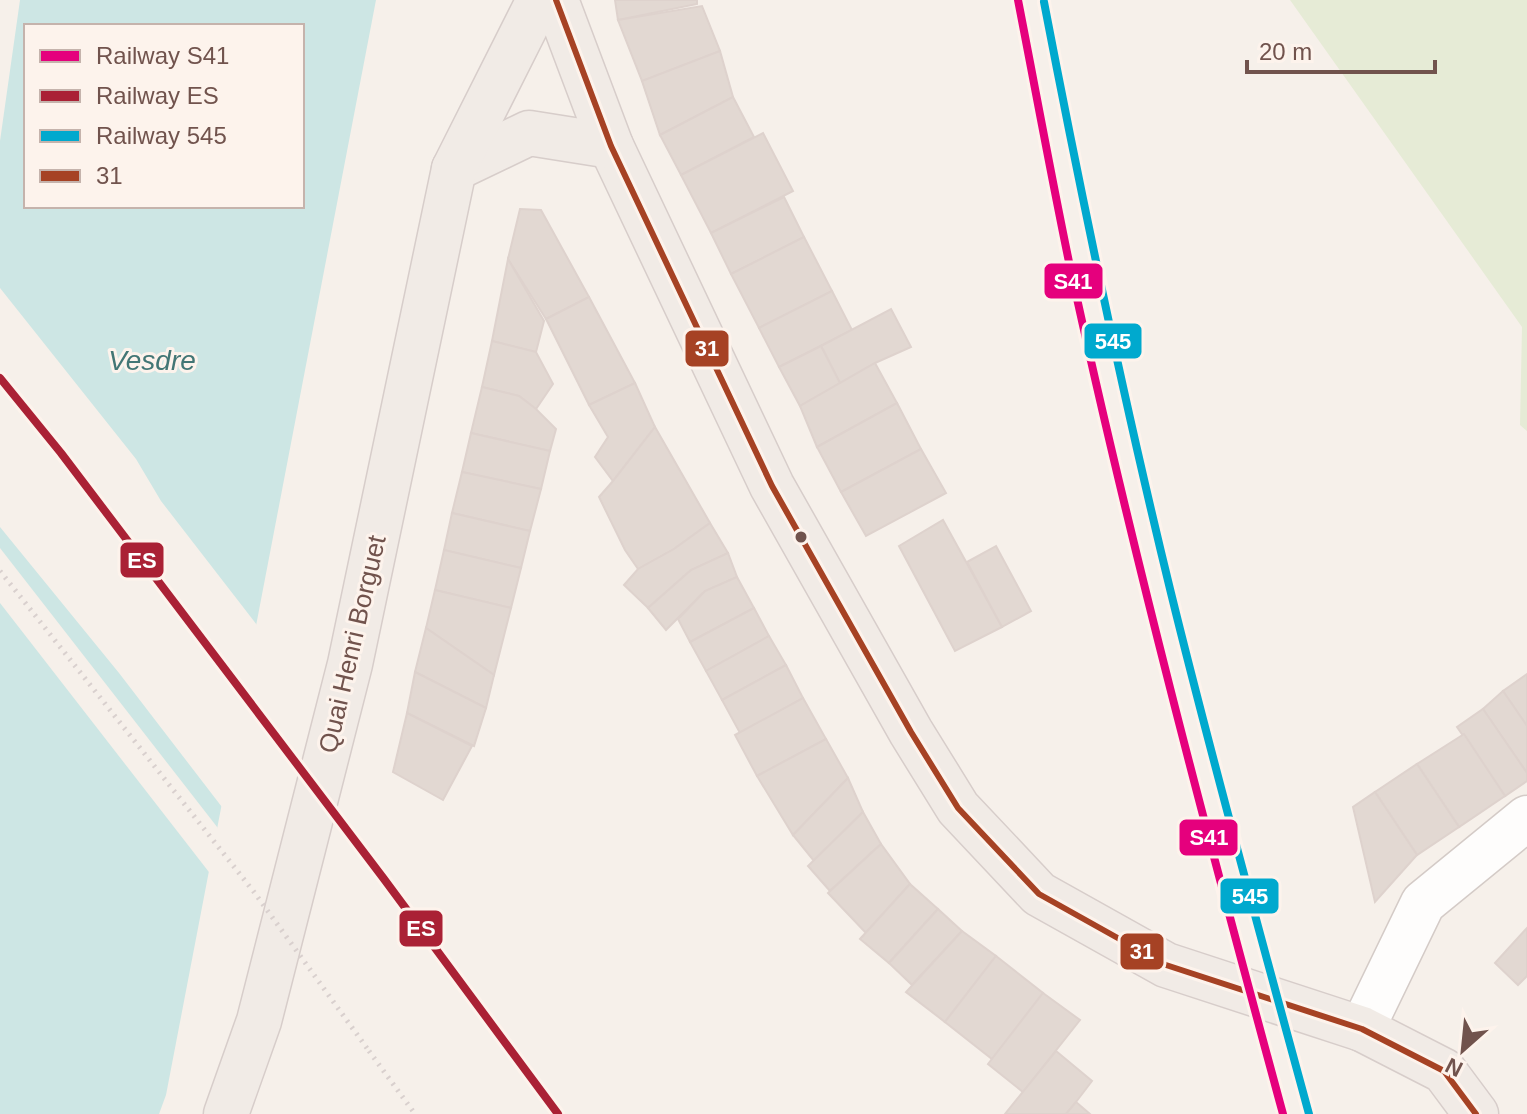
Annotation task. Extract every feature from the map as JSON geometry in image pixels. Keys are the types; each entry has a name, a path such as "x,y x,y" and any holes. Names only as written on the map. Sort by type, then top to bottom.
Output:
{"main road":[{"name":"Quai Henri Borguet","path":"226,1114 259,1021 350,664 454,169 539,0"},
{"path":"556,0 611,146 772,486 911,732 958,808 1039,894 1166,965 1362,1029 1444,1071 1476,1114"},
{"path":"454,169 529,133 611,146"}],"street":[{"path":"1362,1029 1423,903 1527,818"}],"path":[{"path":"0,571 254,892 415,1114"}],"green space":[{"path":"1290,0 1527,0 1527,431 1520,425 1522,327"}],"water":[{"name":"Vesdre","path":"20,0 376,0 166,1095 159,1114 0,1114 0,141"}],"pier":[{"path":"0,288 136,459 161,501 260,629 225,811 119,673 0,527"},
{"path":"0,548 221,832 212,876 0,603"}],"building":[{"path":"615,0 697,0 697,4 618,20"},
{"path":"702,6 720,51 642,81 618,20"},
{"path":"720,51 733,97 660,135 642,81"},
{"path":"733,97 754,137 681,175 660,135"},
{"path":"763,133 793,191 711,233 681,175"},
{"path":"784,197 804,237 731,274 711,233"},
{"path":"520,209 541,210 589,297 546,319 508,259"},
{"path":"804,237 832,291 759,328 731,274"},
{"path":"508,259 544,321 536,352 492,341"},
{"path":"832,291 852,330 779,367 759,328"},
{"path":"589,297 635,383 589,405 546,319"},
{"path":"891,309 911,347 840,383 821,346"},
{"path":"492,341 536,352 553,384 536,409 519,396 482,387"},
{"path":"821,346 840,383 800,406 779,367"},
{"path":"875,363 897,403 817,447 800,406"},
{"path":"635,383 655,427 613,481 595,457 608,437 589,405"},
{"path":"482,387 519,396 536,409 556,429 550,451 471,433"},
{"path":"897,403 921,449 841,492 817,447"},
{"path":"655,427 710,523 674,549 638,569 599,497"},
{"path":"471,433 550,451 541,489 462,472"},
{"path":"921,449 946,493 866,536 841,492"},
{"path":"462,472 541,489 530,531 452,513"},
{"path":"452,513 530,531 521,568 444,550"},
{"path":"943,520 1002,627 955,651 899,546"},
{"path":"710,523 728,553 691,570 648,608 624,585 638,569 674,549"},
{"path":"996,546 1031,611 1002,627 967,562"},
{"path":"444,550 521,568 511,608 435,590"},
{"path":"728,553 737,577 705,591 666,630 648,608 691,570"},
{"path":"737,577 754,608 690,642 678,619 705,591"},
{"path":"435,590 511,608 494,675 426,628"},
{"path":"754,608 769,636 706,671 690,642"},
{"path":"426,628 494,675 486,708 415,672"},
{"path":"769,636 786,665 722,700 706,671"},
{"path":"786,665 803,698 740,733 722,700"},
{"path":"415,672 486,708 474,746 407,713"},
{"path":"1527,674 1527,726 1503,691"},
{"path":"1503,691 1527,726 1527,773 1483,709"},
{"path":"803,698 826,739 757,776 735,735"},
{"path":"1483,709 1527,773 1527,781 1505,796 1457,727"},
{"path":"407,713 472,746 443,800 393,772"},
{"path":"1464,734 1505,796 1459,827 1417,764"},
{"path":"826,739 848,778 793,835 757,776"},
{"path":"1417,764 1459,827 1417,855 1375,792"},
{"path":"848,778 863,812 814,861 793,835"},
{"path":"1375,792 1417,855 1375,902 1353,807"},
{"path":"863,812 881,844 830,891 808,866"},
{"path":"881,844 910,884 866,933 828,893"},
{"path":"910,884 938,909 889,963 860,939"},
{"path":"938,909 962,931 912,985 889,963"},
{"path":"1527,928 1527,976 1518,985 1495,963"},
{"path":"962,931 996,956 945,1022 906,992"},
{"path":"996,956 1043,993 992,1059 945,1022"},
{"path":"1043,993 1080,1020 1023,1092 988,1064"},
{"path":"1056,1051 1092,1081 1076,1102 1066,1114 1005,1114"},
{"path":"1076,1102 1090,1114 1066,1114"}],"rail line":[{"name":"S41","path":"1018,0 1069,262 1118,476 1198,795 1283,1114"},
{"name":"545","path":"1044,2 1153,519 1221,789 1309,1114"},
{"name":"ES","path":"0,378 61,453 384,879 558,1114"}],"transit line":[{"name":"31","path":"556,0 611,146 772,486 911,732 958,808 1039,894 1166,965 1362,1029 1444,1071 1476,1114"}]}
